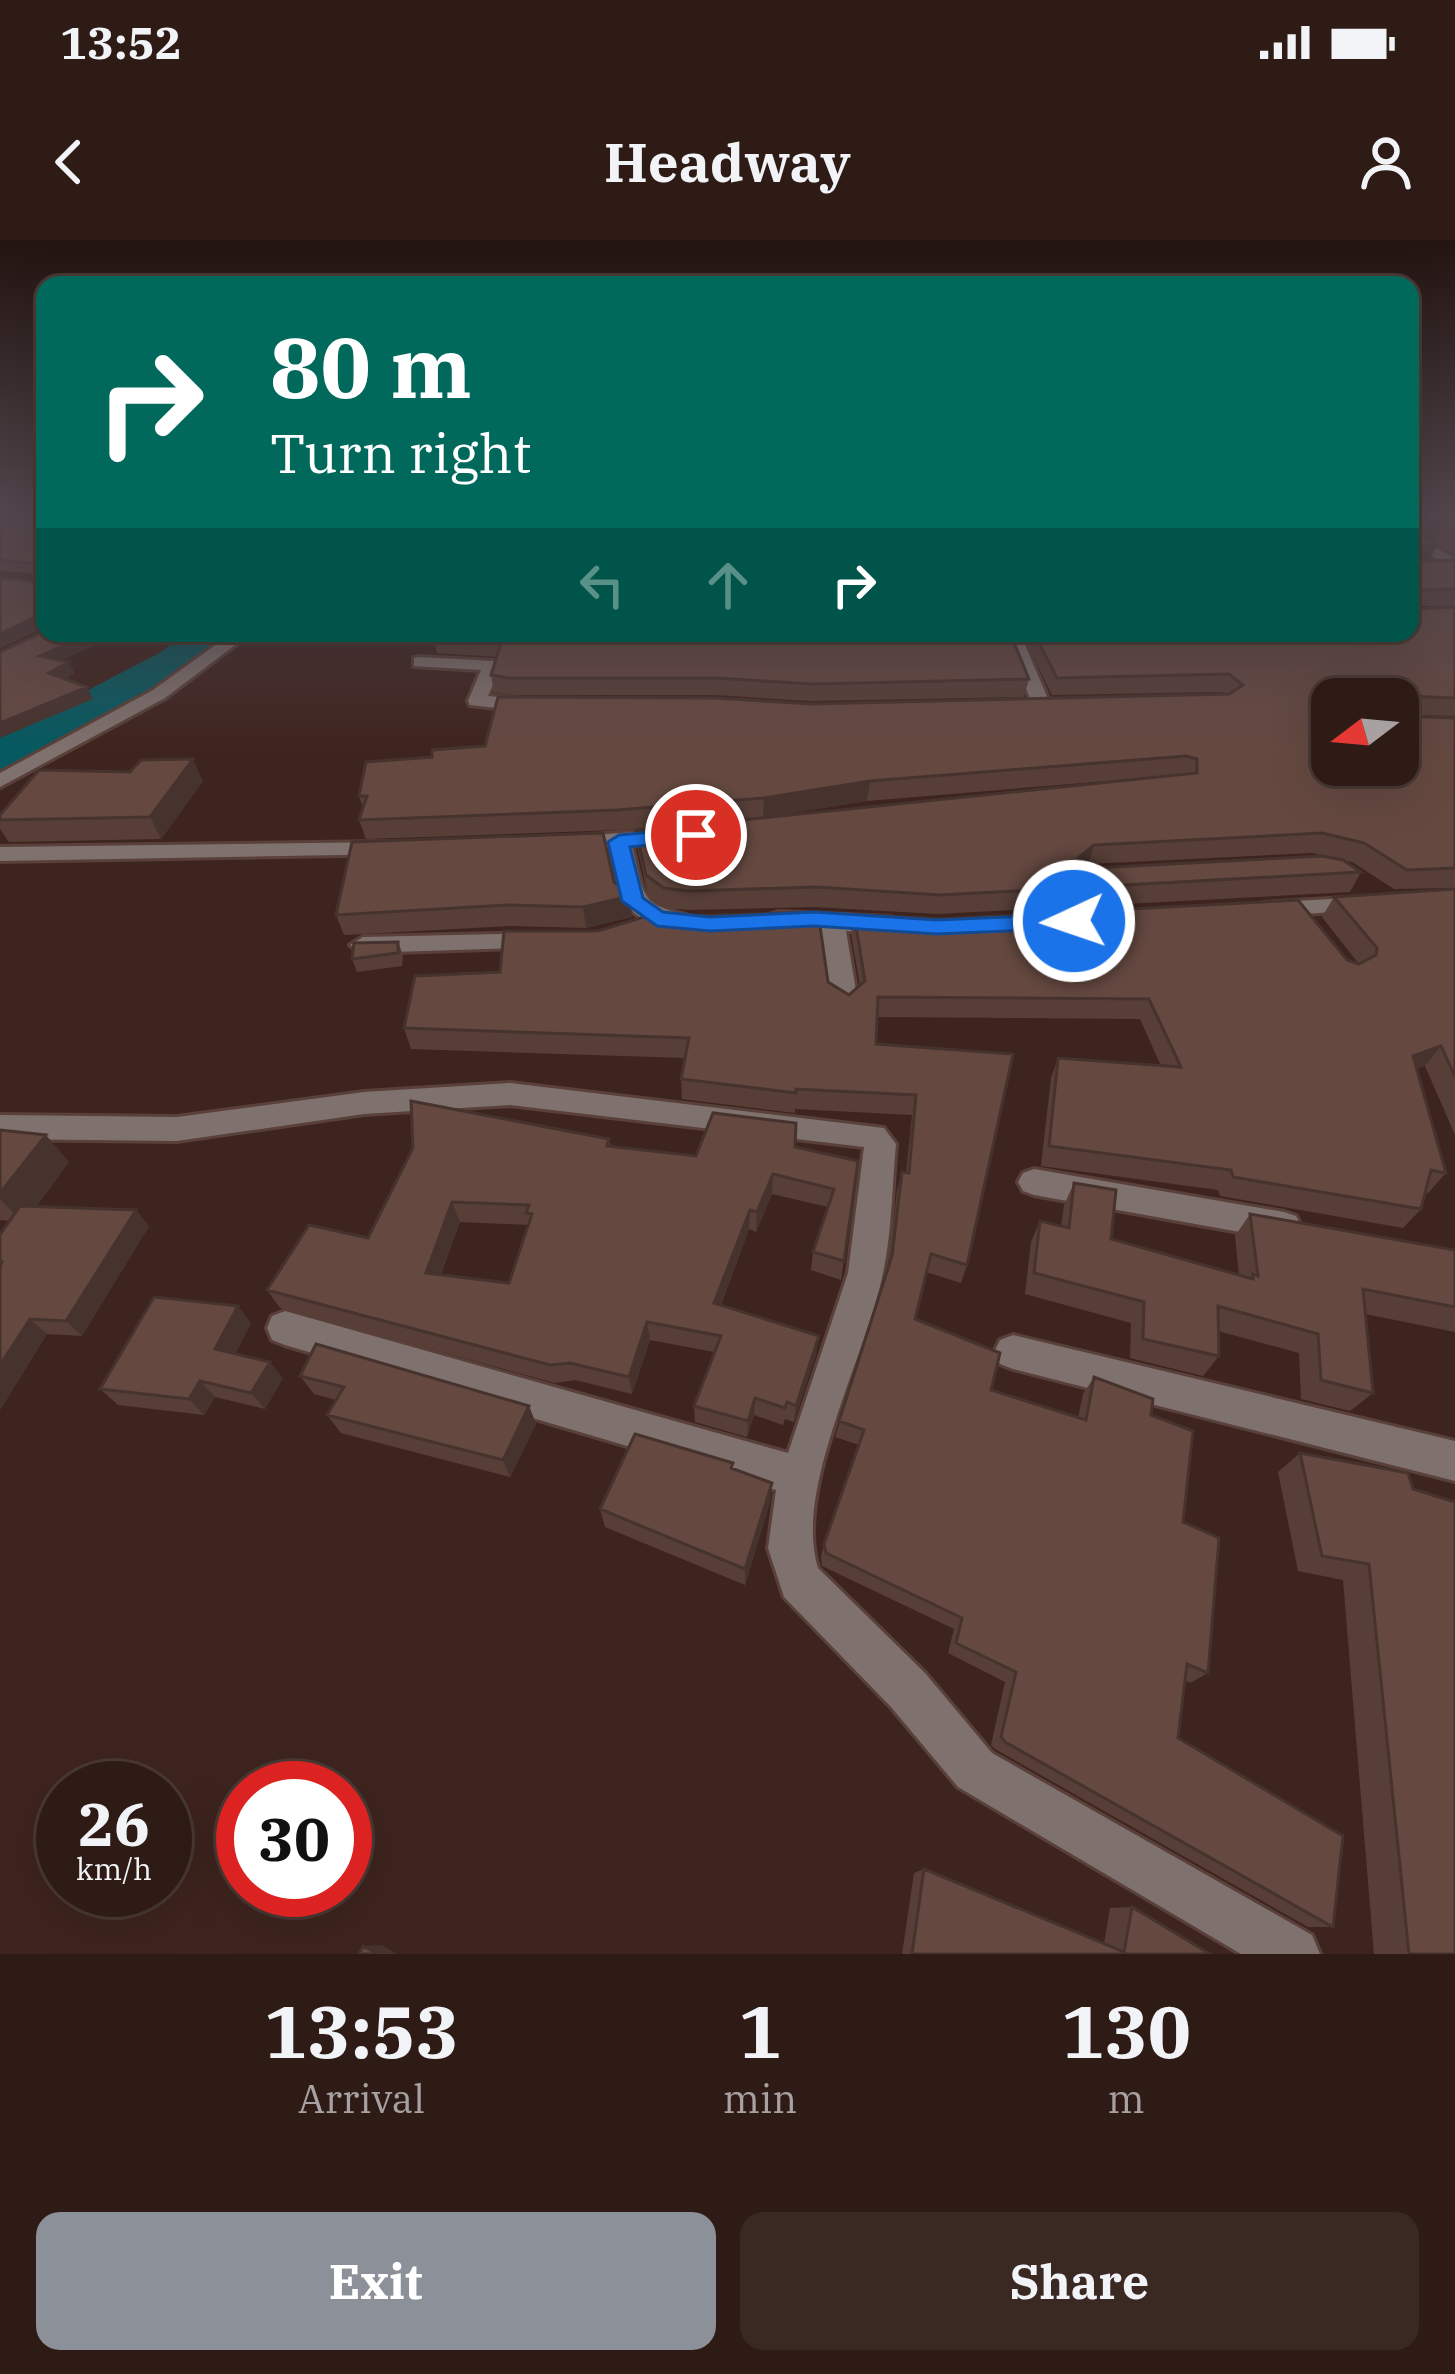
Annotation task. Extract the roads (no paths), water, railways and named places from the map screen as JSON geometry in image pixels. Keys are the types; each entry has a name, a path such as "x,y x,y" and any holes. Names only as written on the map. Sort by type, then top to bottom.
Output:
{"street":[{"path":"0,781 159,694 231,642"},
{"path":"985,708 1051,706 1017,642"},
{"path":"420,662 488,665 478,701 554,706"},
{"path":"536,845 703,834"},
{"path":"619,842 633,901 646,924 710,924"},
{"path":"0,854 424,850"},
{"path":"1247,911 1388,902 1357,881"},
{"path":"1296,908 1322,940"},
{"path":"744,920 916,926"},
{"path":"832,920 844,1002"},
{"path":"363,945 502,938 577,943"},
{"path":"0,1127 177,1129 364,1103 510,1094 873,1136 880,1144 866,1273 800,1477 790,1548 800,1581 908,1690 976,1770 1293,1954"},
{"path":"1034,1182 1320,1232"},
{"path":"285,1328 800,1477"},
{"path":"1013,1352 1455,1461"}],"waterway":[{"path":"0,756 176,661 200,642"}]}
